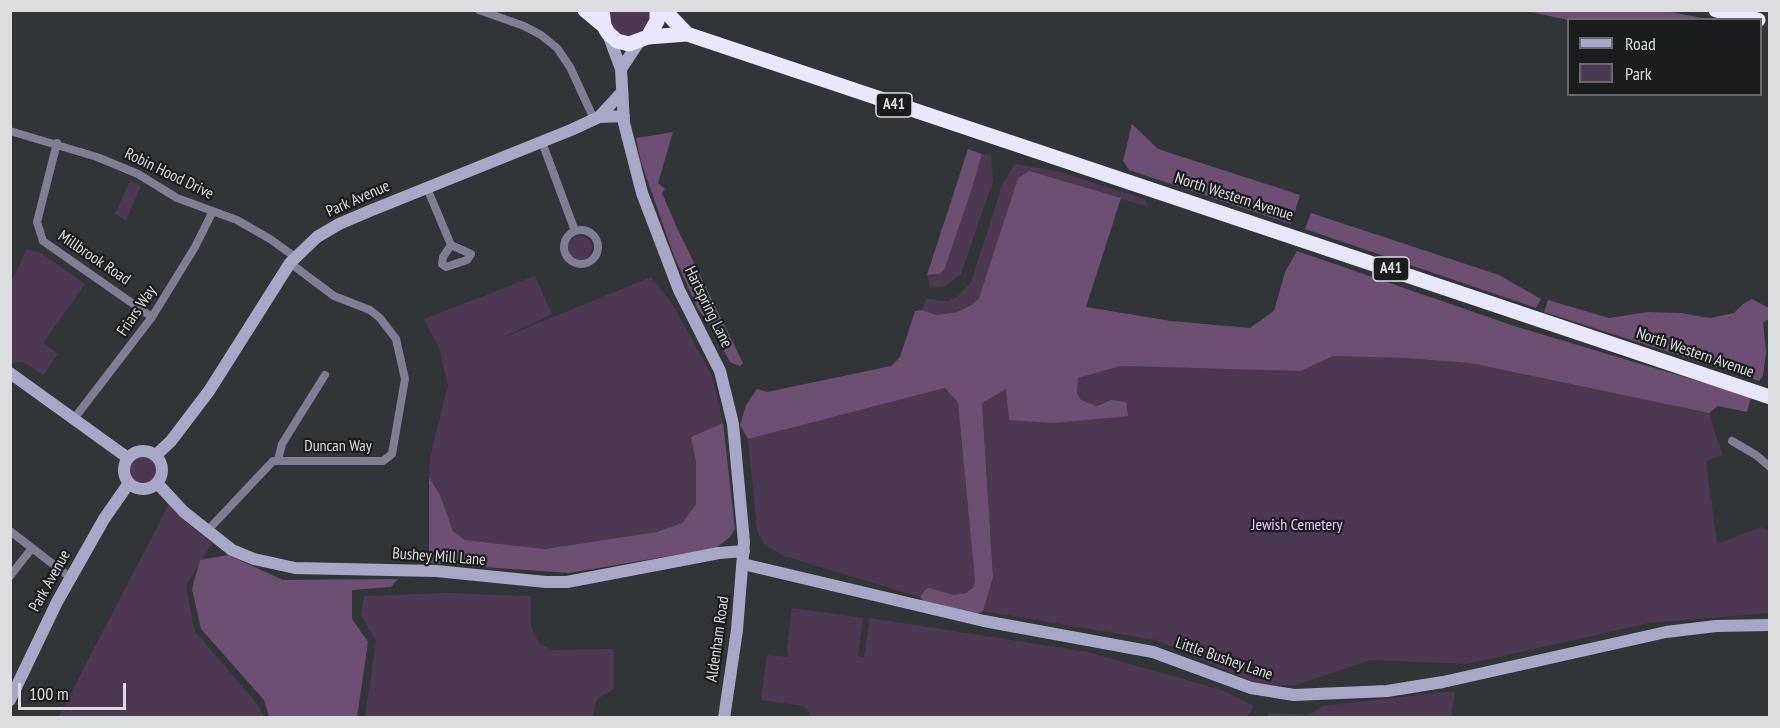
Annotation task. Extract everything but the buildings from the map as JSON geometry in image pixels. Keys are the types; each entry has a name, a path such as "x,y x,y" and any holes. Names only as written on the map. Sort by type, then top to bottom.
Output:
{"highway":[{"path":"585,10 606,30"},
{"path":"602,10 606,30"},
{"path":"644,40 657,21 657,10"},
{"name":"North Western Avenue","path":"664,10 687,34"},
{"path":"1716,10 1751,18"},
{"name":"North Western Avenue","path":"606,30 622,43 687,34 1770,397"}],"street":[{"path":"479,10 524,26 541,35 557,48 570,67 596,118"},
{"name":"Hartspring Lane","path":"606,30 621,69 624,116 642,193 660,243 683,297 715,359 728,395 733,424 744,558"},
{"path":"621,69 644,40"},
{"name":"Park Avenue","path":"596,118 622,92"},
{"name":"Park Avenue","path":"156,456 171,441 209,391 293,260 317,237 339,224 596,118 624,116"},
{"name":"Robin Hood Drive","path":"10,131 57,143 138,174 177,198 237,220 293,260"},
{"path":"542,142 575,231"},
{"name":"Millbrook Road","path":"57,143 37,222 42,241 152,317"},
{"path":"427,188 451,245"},
{"name":"Friars Way","path":"73,420 152,317 195,247 213,212"},
{"path":"575,231 590,232 597,241 595,258 586,264 570,261 564,251 565,239 575,231"},
{"name":"Duncan Way","path":"278,460 387,459 392,454 405,379 396,339 380,318 352,300 334,296 293,260"},
{"path":"10,373 128,458"},
{"path":"207,531 268,463 278,460 282,444 325,375"},
{"path":"1732,441 1756,455 1770,467"},
{"path":"140,451 156,456 162,469 157,483 142,489 129,483 124,472 128,458 140,451"},
{"name":"Park Avenue","path":"10,700 41,632 104,519 129,483"},
{"name":"Bushey Mill Lane","path":"157,483 207,531 232,550 254,559 295,568 436,571 546,582 589,579 719,553 744,558"},
{"path":"12,537 32,548 71,578"},
{"path":"10,576 32,548"},
{"name":"Little Bushey Lane","path":"744,558 984,621 1153,652 1251,688 1294,695 1387,691 1433,684 1666,632 1716,626 1770,626"},
{"name":"Aldenham Road","path":"724,717 744,558"}],"green space":[{"path":"608,11 651,11 651,18 646,31 633,38 619,35 610,25"},
{"path":"982,154 991,155 993,181 961,274 946,286 930,288 927,275 933,276 945,268"},
{"path":"1015,164 1057,171 1144,199 1149,207 1028,171 1018,178 979,298 972,306 957,312 937,315 922,310 926,299 947,301 957,297 971,282 1003,183"},
{"path":"130,181 141,186 126,220 115,214"},
{"path":"580,236 585,237 591,243 591,253 585,259 580,260 575,259 569,253 568,248 569,243 575,237"},
{"path":"27,249 41,253 85,284 43,343 58,354 43,375 24,362 11,363 11,282"},
{"path":"535,276 552,314 497,340 651,277 673,305 712,376 723,423 691,437 696,462 696,504 682,523 658,532 545,549 465,540 453,531 440,495 429,477 430,457 448,385 439,348 424,319"},
{"name":"Jewish Cemetery","path":"1333,356 1470,363 1709,413 1722,455 1706,461 1717,544 1761,527 1769,532 1769,613 1649,623 1467,664 1371,660 1293,686 1255,683 1156,640 983,611 993,577 982,403 1007,388 1009,419 1127,416 1111,400 1097,406 1081,400 1077,393 1078,378 1121,366 1301,371"},
{"path":"945,388 958,403 975,581 973,588 966,593 954,595 929,588 920,597 784,556 764,544 757,530 748,439"},
{"path":"143,456 149,457 157,465 157,477 149,485 143,486 137,485 129,477 128,471 129,465 137,457"},
{"path":"169,504 185,521 212,543 186,586 194,630 258,705 264,717 58,718"},
{"path":"446,593 531,596 531,626 539,644 552,650 614,649 614,689 597,699 592,717 365,717 376,641 361,615 364,596"},
{"path":"792,608 863,618 858,656 864,658 870,618 1087,652 1222,690 1254,706 1246,718 808,717 809,712 804,706 761,700 767,655 788,657 787,647"},
{"path":"1455,691 1451,717 1269,718 1268,713 1309,715 1323,706"}],"shaded area":[{"path":"1527,11 1666,11 1702,18 1567,20"},
{"path":"1132,124 1158,149 1300,195 1291,224 1129,170 1123,161"},
{"path":"673,132 658,183 665,189 662,193 677,228 743,363 740,366 730,362 698,309 674,256 641,162 636,138"},
{"path":"968,149 982,154 973,185 945,268 940,274 927,275"},
{"path":"1029,171 1121,198 1086,307 1171,321 1250,328 1274,311 1285,272 1297,251 1514,326 1751,397 1747,412 1718,406 1709,413 1470,363 1405,358 1333,356 1301,371 1121,366 1078,378 1077,393 1081,400 1097,406 1111,400 1126,402 1128,416 1053,423 1009,420 1006,389 982,403 993,577 983,611 977,614 926,603 920,597 929,588 954,595 966,593 973,588 975,581 958,403 945,388 748,439 740,425 746,405 757,389 767,392 891,366 900,357 915,311 922,310 937,315 957,312 972,305 979,298 1018,178"},
{"path":"1311,213 1499,275 1541,299 1536,308 1305,229"},
{"path":"1752,299 1769,308 1769,319 1763,322 1766,352 1763,376 1759,381 1544,312 1548,300 1609,318 1648,312 1681,313 1710,318 1734,313"},
{"path":"723,423 735,529 730,537 716,548 569,573 429,563 429,477 440,495 453,531 465,540 545,549 657,532 682,523 696,504 696,462 691,437"},
{"path":"228,555 283,580 398,579 391,587 352,590 352,619 368,642 357,717 269,717 264,700 201,629 192,589 200,560"}]}
